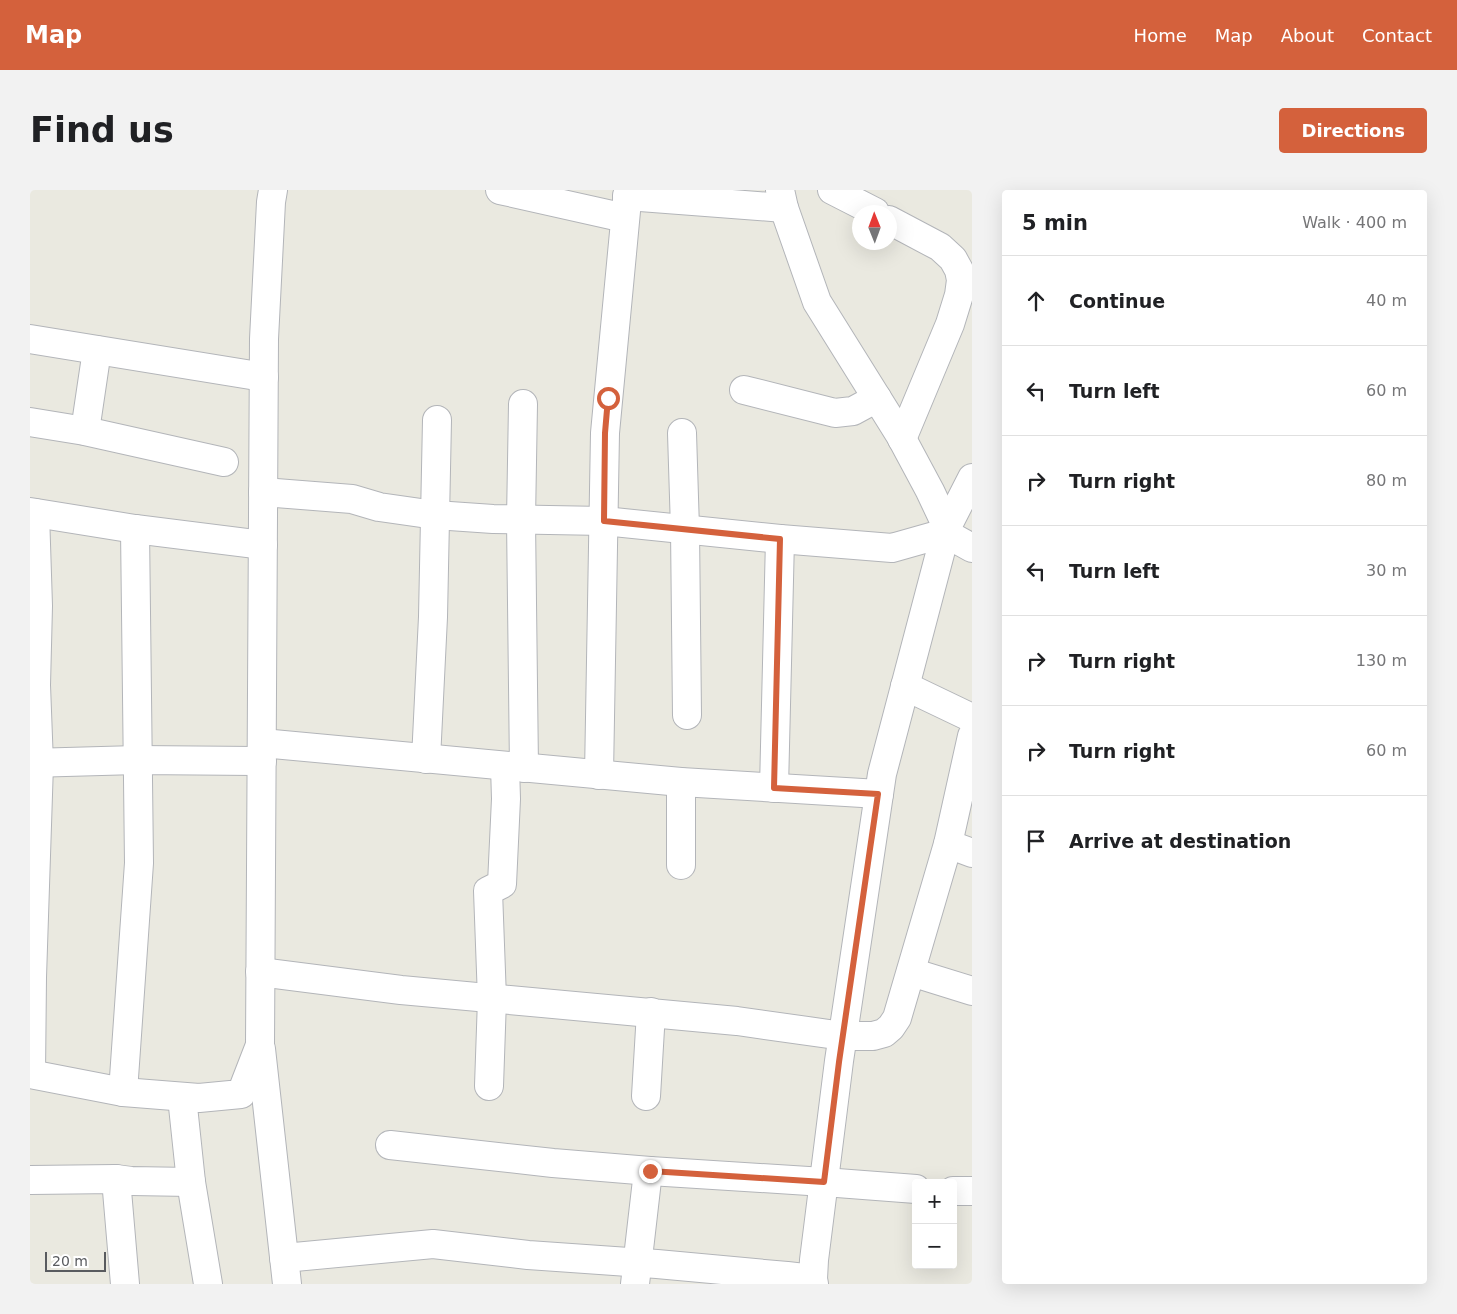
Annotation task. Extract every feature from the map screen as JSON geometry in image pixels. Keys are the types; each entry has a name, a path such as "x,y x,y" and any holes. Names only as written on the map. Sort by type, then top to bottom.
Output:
{"street":[{"path":"273,190 264,339 260,1045 285,1271 433,1244 528,1255 636,1273 786,1276 813,1282 843,1036 878,794 946,530 972,478"},
{"path":"500,190 627,201 782,199 817,302 902,439 930,491 946,530 972,548"},
{"path":"832,190 861,205"},
{"path":"599,775 606,424 627,201"},
{"path":"897,224 940,247 953,259 959,270 961,280 959,295 950,324 902,439"},
{"path":"30,339 264,377"},
{"path":"85,431 97,350"},
{"path":"744,390 836,413 853,411 877,398"},
{"path":"489,1086 492,999 488,891 502,884 506,799 515,767 523,404"},
{"path":"426,759 433,617 437,420"},
{"path":"30,422 85,431 224,462"},
{"path":"682,433 687,715"},
{"path":"263,492 352,499 379,507 436,515 493,520 604,521 892,548 946,530"},
{"path":"260,1045 241,1094 199,1098 123,1092 30,1074 35,764 32,513 135,529 263,545"},
{"path":"123,1092 139,863 135,529"},
{"path":"774,788 780,539"},
{"path":"905,686 972,718"},
{"path":"260,972 401,990 737,1021 843,1036 873,1036 884,1033 897,1018 911,972 960,848 972,736"},
{"path":"35,764 262,752 426,759 681,782 878,794"},
{"path":"681,782 681,865"},
{"path":"911,972 972,991"},
{"path":"646,1096 651,1012"},
{"path":"182,1097 191,1182 208,1284"},
{"path":"390,1145 553,1163 912,1189"},
{"path":"636,1273 647,1180 650,1171"},
{"path":"30,1180 116,1179 191,1182"},
{"path":"116,1179 124,1284"},
{"path":"957,1191 972,1192"}],"route":[{"path":"608,398 605,433 604,521 780,539 774,788 878,794 839,1062 824,1182 650,1171"}]}
